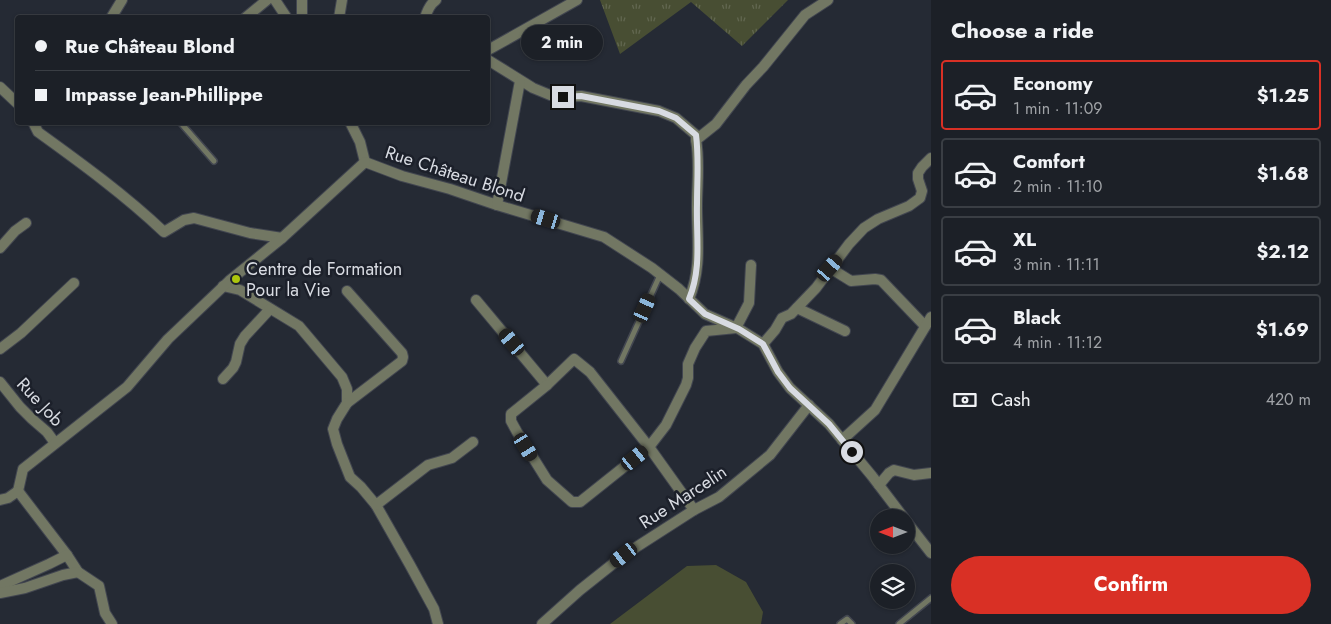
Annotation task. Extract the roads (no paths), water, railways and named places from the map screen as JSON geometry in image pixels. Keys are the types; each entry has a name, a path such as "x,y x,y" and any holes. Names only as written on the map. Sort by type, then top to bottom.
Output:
{"street":[{"path":"113,15 122,0"},
{"path":"249,15 267,0"},
{"path":"275,0 285,15"},
{"path":"302,0 302,15"},
{"path":"340,15 342,0"},
{"path":"426,15 432,2 436,0"},
{"path":"490,49 577,0"},
{"path":"696,140 716,124 805,15 828,0"},
{"path":"490,61 520,81 550,95 563,97 581,96 659,111 676,118 696,135 698,149 698,268 689,299"},
{"path":"497,205 520,81"},
{"path":"0,87 15,102"},
{"path":"36,125 38,132 96,174 164,232 184,220 194,218 250,233 282,238"},
{"path":"352,125 360,142 365,162"},
{"path":"897,509 829,424 790,388 778,372 763,344 782,318 791,314 816,288 849,244 864,228 878,219 909,206 920,198 922,191 918,173 931,158"},
{"name":"Rue Château Blond","path":"18,491 23,470 127,387 168,339 224,286 282,238 365,162 402,176 604,237 660,275 705,314 736,328 763,344"},
{"path":"0,248 15,231 26,223"},
{"path":"694,510 649,447 590,372 574,359 547,385 511,414 511,421 547,480 572,502 580,502 649,447 666,425 686,386 688,364 695,348 706,331 736,328 749,303 751,265"},
{"path":"830,268 851,281 881,280 925,326"},
{"path":"0,349 21,333 74,282"},
{"path":"224,286 240,290 299,326 342,377 347,389 347,403"},
{"path":"347,291 402,353 403,357 402,361 392,370 347,403 333,429 337,444 350,478 361,487 376,505 434,608 438,624"},
{"path":"476,300 547,385"},
{"path":"797,308 845,331"},
{"path":"223,380 236,362 240,344 245,336 270,309"},
{"path":"842,440 875,410 931,317"},
{"name":"Rue Job","path":"0,382 20,407 47,432 55,443"},
{"name":"Rue Marcelin","path":"542,624 580,590 624,555 694,510 719,497 770,455 809,405"},
{"path":"376,505 428,465 452,458 473,442"},
{"path":"879,485 889,472 894,470 914,475 931,473"},
{"path":"0,490 4,499 18,491 78,572 99,586 105,613 112,624"},
{"path":"915,533 931,553"},
{"path":"0,586 67,555"},
{"path":"0,592 25,588 78,572"}],"lane":[{"path":"183,125 214,161"},
{"path":"621,361 660,275"},
{"path":"899,624 931,598"},
{"path":"840,624 847,619 852,624"}],"place":[{"name":"Centre de Formation Pour la Vie","path":"236,279"}]}
